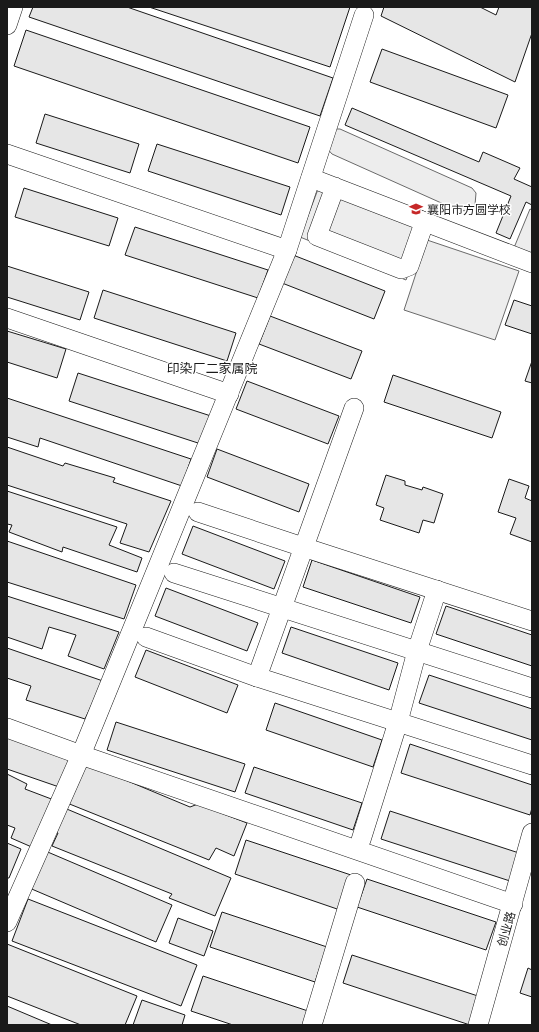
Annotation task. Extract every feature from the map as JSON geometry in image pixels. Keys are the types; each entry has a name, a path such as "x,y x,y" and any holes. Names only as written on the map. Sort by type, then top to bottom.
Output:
{"street":[{"path":"7,25 13,7"},
{"path":"7,922 81,756 287,250 364,15"},
{"path":"7,154 287,250"},
{"path":"311,178 532,263"},
{"path":"335,187 317,236 401,269 409,266 423,226 420,220"},
{"path":"7,318 229,394"},
{"path":"257,677 354,408"},
{"path":"198,512 532,621"},
{"path":"174,573 532,688"},
{"path":"361,840 398,722 417,651 437,590"},
{"path":"146,637 257,677 532,765"},
{"path":"7,728 81,756 513,904"},
{"name":"创业路","path":"478,1025 532,833"},
{"path":"312,1025 355,883"}],"shaded area":[{"path":"335,129 340,129 472,188 476,193 475,205 467,211 457,210 332,154 325,146"},
{"path":"323,176 430,218 406,280 300,237"},
{"path":"530,209 532,210 532,263 511,255"},
{"path":"427,240 519,271 495,340 404,310"}],"building":[{"path":"33,7 127,7 333,78 320,116 29,17"},
{"path":"149,7 350,7 330,67"},
{"path":"384,7 480,7 496,15 499,7 532,7 532,33 515,82 381,16"},
{"path":"26,30 310,127 298,163 14,66"},
{"path":"382,49 508,95 496,128 370,82"},
{"path":"352,108 479,162 483,152 520,168 514,179 532,187 532,205 526,202 510,239 496,233 511,196 345,125"},
{"path":"45,114 139,144 130,173 36,143"},
{"path":"157,144 290,187 281,215 148,171"},
{"path":"24,188 118,218 109,246 15,217"},
{"path":"135,227 268,270 258,298 125,255"},
{"path":"293,255 385,291 374,319 282,283"},
{"path":"7,266 89,292 80,320 7,297"},
{"path":"103,290 236,333 227,361 94,318"},
{"path":"514,300 532,306 532,334 505,325"},
{"path":"270,316 362,351 351,379 259,344"},
{"path":"7,331 66,349 57,378 7,362"},
{"path":"532,361 532,383 525,381"},
{"path":"78,373 211,416 201,444 69,401"},
{"path":"393,375 501,412 492,438 384,402"},
{"path":"247,381 339,416 328,444 236,409"},
{"path":"7,398 191,459 182,486 40,438 38,447 7,437"},
{"path":"7,447 63,466 65,463 115,478 113,482 171,501 149,552 120,543 127,524 7,485"},
{"path":"217,449 309,484 299,512 207,477"},
{"path":"386,475 405,481 405,485 422,490 423,487 443,494 434,523 423,520 419,533 380,520 384,508 376,505"},
{"path":"509,479 529,486 525,498 532,501 532,542 510,534 516,518 498,512"},
{"path":"7,491 117,527 109,545 142,558 137,572 63,547 62,552 9,532 12,525 7,524"},
{"path":"193,526 285,561 274,589 182,554"},
{"path":"7,541 136,585 124,619 7,582"},
{"path":"312,560 420,597 411,623 303,587"},
{"path":"166,588 258,623 247,651 155,616"},
{"path":"7,596 119,632 104,669 68,656 76,635 49,627 42,649 7,637"},
{"path":"446,606 532,635 532,666 436,634"},
{"path":"291,627 398,663 389,690 282,653"},
{"path":"7,648 103,681 85,719 26,700 31,686 7,678"},
{"path":"146,650 238,685 227,713 135,677"},
{"path":"429,675 532,709 532,740 419,703"},
{"path":"275,703 382,740 373,767 266,730"},
{"path":"116,722 245,764 235,792 107,750"},
{"path":"7,735 73,759 62,788 7,769"},
{"path":"410,744 532,785 532,808 530,815 401,773"},
{"path":"87,764 190,807 198,804 247,823 234,856 216,848 209,860 67,803"},
{"path":"254,767 362,803 353,830 245,793"},
{"path":"7,774 27,784 25,789 54,800 34,848 11,838 15,828 7,825"},
{"path":"62,807 231,878 215,916 169,898 172,894 52,846 58,833 51,831"},
{"path":"390,811 519,853 510,881 381,839"},
{"path":"246,840 351,875 340,910 235,874"},
{"path":"7,843 21,849 9,878 7,878"},
{"path":"43,850 172,905 156,942 27,887"},
{"path":"367,879 496,922 486,950 357,907"},
{"path":"28,899 197,965 181,1006 12,941"},
{"path":"222,912 327,947 315,982 210,947"},
{"path":"178,918 213,931 204,956 169,943"},
{"path":"7,944 137,996 125,1025 81,1025 7,996"},
{"path":"352,955 481,997 470,1025 343,983"},
{"path":"528,968 532,970 532,997 520,993"},
{"path":"203,976 308,1011 303,1025 233,1025 191,1011"},
{"path":"142,1000 185,1015 182,1025 133,1025"},
{"path":"7,1006 52,1025 7,1025"}],"place":[{"name":"襄阳市方圆学校","path":"416,209"}],"district":[{"name":"印染厂二家属院","path":"212,368"}]}
